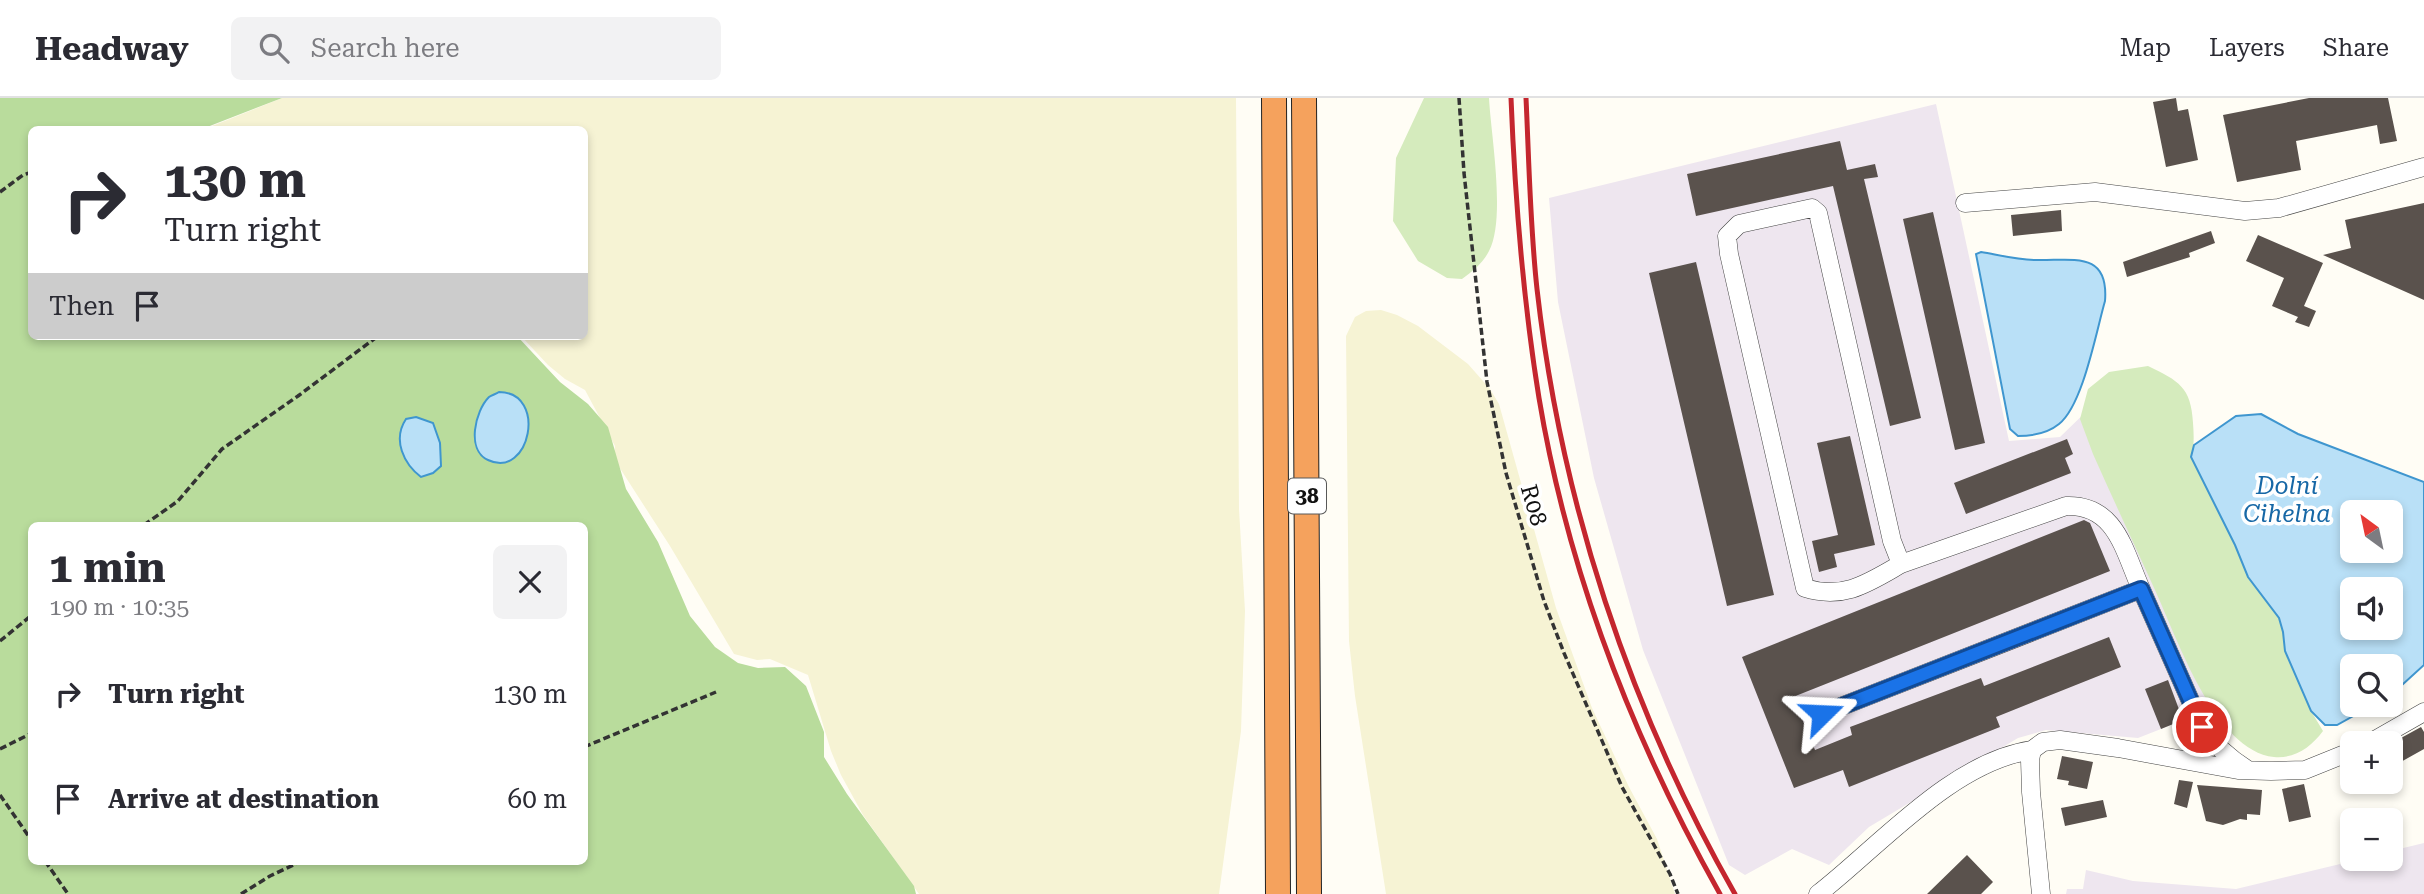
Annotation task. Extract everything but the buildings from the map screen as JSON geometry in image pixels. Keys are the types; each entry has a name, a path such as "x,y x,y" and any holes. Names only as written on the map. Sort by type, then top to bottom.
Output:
{"highway":[{"name":"38","path":"1274,98 1278,894"},
{"name":"38","path":"1304,98 1309,894"}],"street":[{"path":"1965,203 2095,192 2245,211 2279,208 2424,167"},
{"path":"1901,564 1892,541 1818,213 1812,208 1739,224 1727,236 1729,254 1805,588 1822,593 1843,593 1901,564 2066,506 2081,505 2099,512 2113,526 2202,727 2213,743 2229,758 2248,770"},
{"path":"1822,714 2141,589"},
{"path":"2391,731 2424,712"},
{"path":"1818,894 1895,826 1927,802 1968,775 2006,756 2032,750 2043,742 2060,740 2248,770 2305,770 2340,756"},
{"path":"2032,750 2031,792 2041,894"}],"path":[{"name":"R08","path":"1459,98 1464,173 1487,382 1506,473 1544,601 1564,653 1622,787 1670,874 1678,894"},
{"path":"0,192 28,173"},
{"path":"148,522 178,501 222,449 373,340"},
{"path":"0,641 28,618"},
{"path":"588,745 716,692"},
{"path":"0,749 28,735"},
{"path":"0,795 28,835"},
{"path":"48,865 68,894"},
{"path":"241,894 293,865"}],"shaded area":[{"path":"282,98 1236,98 1239,509 1245,611 1241,731 1219,894 919,894 863,815 841,775 808,675 770,659 757,660 734,654 614,459 615,446 585,390 548,365 525,340 588,340 588,126 212,126"},
{"path":"1936,104 2009,441 2060,437 2094,404 2217,707 2138,738 2046,730 2018,738 1869,827 1829,865 1792,849 1745,875 1729,865 1643,650 1594,478 1558,302 1549,198"},
{"path":"1381,310 1418,326 1468,364 1499,404 1556,608 1592,708 1657,839 1675,894 1386,894 1349,641 1346,336 1355,317 1366,311"},
{"path":"2424,843 2424,894 2066,894 2067,889 2083,889 2086,870 2133,881 2236,889 2340,864 2340,871 2403,871 2403,848"}],"green space":[{"path":"0,98 282,98 210,126 28,126 28,340 521,340 560,382 588,404 608,427 626,489 658,542 690,616 715,647 738,663 758,668 785,667 806,686 824,732 824,757 847,794 914,886 916,894 0,894"},
{"path":"1424,98 1489,98 1497,199 1494,237 1484,259 1462,279 1447,278 1418,261 1393,221 1396,158"},
{"path":"2148,366 2168,376 2186,393 2192,411 2192,457 2248,577 2279,618 2285,651 2311,711 2323,731 2308,747 2296,754 2274,757 2253,750 2234,735 2216,714 2187,662 2093,454 2080,419 2088,389 2109,372"}],"water":[{"path":"1981,252 2022,259 2075,260 2094,266 2101,273 2105,285 2105,301 2082,385 2067,415 2059,424 2045,432 2018,436 2010,429 1976,254"},
{"path":"499,392 514,396 524,405 528,419 528,434 523,447 514,458 503,463 488,460 481,455 475,439 477,420 484,403"},
{"name":"Dolní Cihelna","path":"2261,414 2298,434 2424,482 2424,665 2403,684 2403,654 2340,654 2340,717 2351,717 2337,725 2325,725 2311,711 2285,651 2279,618 2248,577 2191,457 2194,445 2236,416"},
{"path":"416,417 433,423 440,443 441,466 433,473 421,477 405,458 400,443 406,419"}],"railway":[{"path":"1511,98 1517,211 1528,324 1539,398 1567,527 1586,591 1633,716 1689,836 1720,894"},
{"path":"1526,98 1537,289 1548,369 1582,525 1605,602 1632,677 1697,823 1735,894"}],"route":[{"path":"1822,714 2141,589 2202,727"}]}
